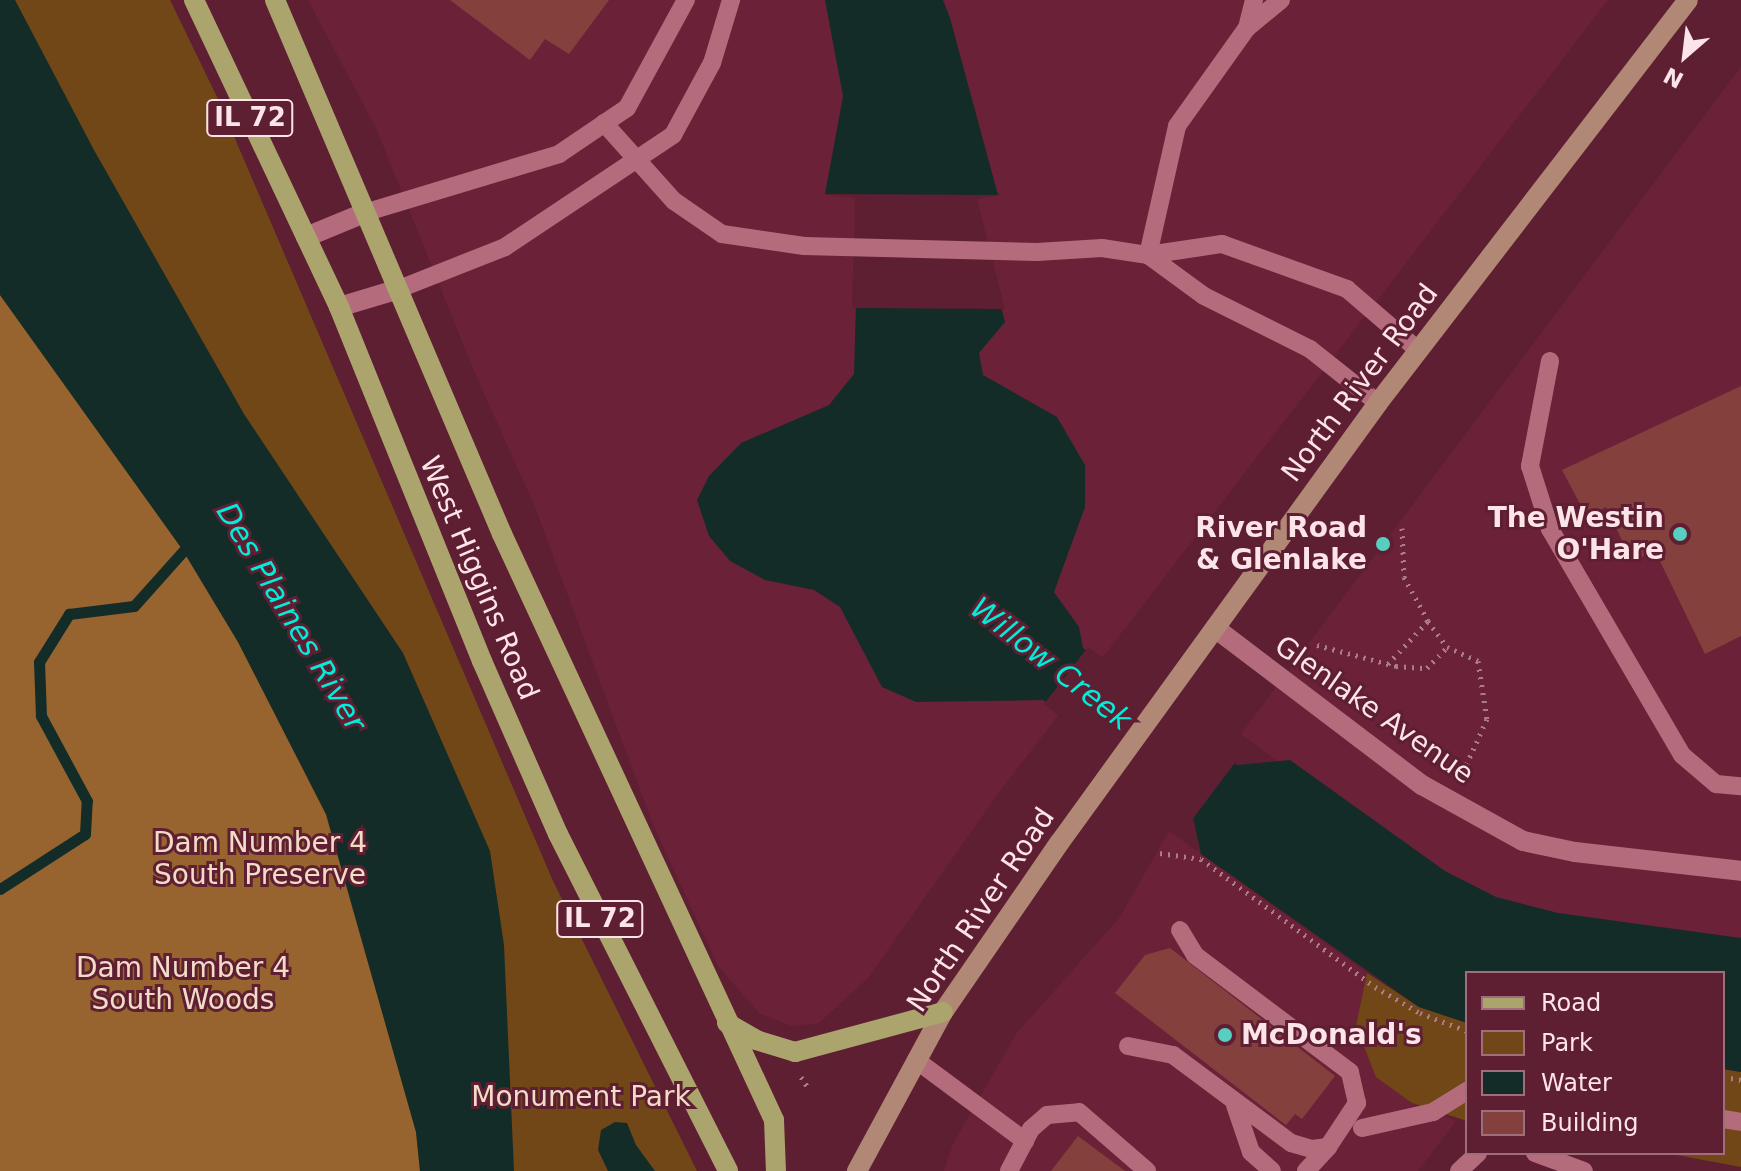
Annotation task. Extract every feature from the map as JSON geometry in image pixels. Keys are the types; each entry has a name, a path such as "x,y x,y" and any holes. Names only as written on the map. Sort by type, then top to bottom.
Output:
{"main road":[{"name":"West Higgins Road","path":"194,0 339,307 482,661 558,834 728,1171"},
{"name":"West Higgins Road","path":"275,0 508,548 774,1120 776,1171"},
{"name":"North River Road","path":"857,1171 943,1012 1119,763 1378,403 1688,0"},
{"path":"727,1023 756,1040 795,1052 943,1012"}],"street":[{"path":"306,237 364,213"},
{"path":"339,307 399,289"},
{"name":"Glenlake Avenue","path":"1215,628 1422,785 1523,841 1741,871"}],"lane":[{"path":"364,213 559,154 627,108 686,0"},
{"path":"399,289 505,247 673,135 712,63 731,0"},
{"path":"1247,28 1254,0"},
{"path":"1148,255 1177,126 1247,28 1281,0"},
{"path":"604,123 674,201 722,234 804,246 1037,252 1102,248 1148,255 1222,244 1347,289 1418,350"},
{"path":"1148,255 1204,296 1310,349 1378,403"},
{"path":"1550,361 1530,466 1550,529 1682,755 1716,784 1741,786"},
{"path":"1180,930 1195,955 1350,1072 1357,1103 1328,1147 1306,1171"},
{"path":"1128,1046 1173,1055 1291,1143 1328,1147"},
{"path":"916,1060 1025,1141"},
{"path":"1362,1128 1433,1112 1465,1092"},
{"path":"1231,1099 1243,1118 1251,1152 1272,1171"},
{"path":"1009,1171 1025,1141 1047,1115 1079,1112 1147,1171"},
{"path":"1459,1171 1476,1155"},
{"path":"1540,1155 1584,1171"}],"path":[{"path":"1402,528 1404,577 1428,621 1447,647 1478,661 1487,719 1460,779"},
{"path":"1387,664 1428,621"},
{"path":"1317,645 1387,664 1427,668 1447,647"},
{"path":"1160,853 1201,859 1375,987 1420,1013 1465,1030"}],"shaded area":[{"path":"308,0 1608,0 997,795 868,978 819,1023 792,1026 759,1013 718,966 653,824 535,507 474,371 376,128"},
{"path":"1741,67 1741,970 1503,928 1241,734"},
{"path":"1169,831 1367,973 1356,1026 1412,1103 1456,1121 1418,1171 944,1171 953,1144 1016,1034 1120,917"}],"green space":[{"name":"Dam Number 4 South Preserve","path":"0,0 170,0 218,99 553,881 697,1171 0,1171"},
{"name":"Dam Number 4 South Woods","path":"0,295 182,549 238,642 326,815 416,1132 420,1171 0,1171"},
{"path":"1367,973 1419,1007 1465,1022 1465,1120 1412,1103 1376,1077 1356,1026"},
{"path":"1725,1069 1741,1072 1741,1167 1677,1155 1725,1155"}],"water":[{"name":"Des Plaines River","path":"0,0 15,0 94,150 244,414 403,653 490,851 504,945 514,1171 420,1171 416,1132 326,814 238,642 182,549 0,295"},
{"name":"Willow Creek","path":"825,0 943,0 998,195 972,195 1005,322 979,353 983,375 1057,417 1085,465 1085,507 1054,592 1079,627 1083,648 1237,765 1290,760 1445,871 1496,897 1558,913 1741,938 1741,1072 1725,1069 1725,971 1465,971 1465,1022 1419,1007 1201,854 1193,817 1043,700 916,702 882,687 840,607 814,590 765,580 730,561 709,536 697,500 709,476 741,443 829,405 854,374 859,195 825,194 843,96"},
{"path":"615,1122 627,1123 636,1145 655,1171 608,1171 598,1150 601,1130"}],"pier":[{"path":"821,194 1002,195 977,199 1005,309 852,308 855,198"},
{"path":"1088,647 1237,760 1192,820 1044,704"}],"building":[{"path":"450,0 609,0 569,54 545,39 530,60"},
{"name":"The Westin O'Hare","path":"1741,386 1741,636 1705,654 1655,551 1632,561 1606,507 1587,517 1562,470"},
{"name":"McDonald's","path":"1170,948 1335,1076 1302,1119 1295,1114 1286,1125 1115,993 1145,955"},
{"path":"1078,1136 1125,1171 1051,1171"}],"waterway":[{"path":"0,889 85,834 87,801 41,716 39,662 69,614 134,606 193,540"}],"place":[{"name":"The Westin O'Hare","path":"1680,534"},
{"name":"River Road & Glenlake","path":"1383,544"},
{"name":"McDonald's","path":"1225,1035"}],"park label":[{"name":"Monument Park","path":"581,1097"}]}
